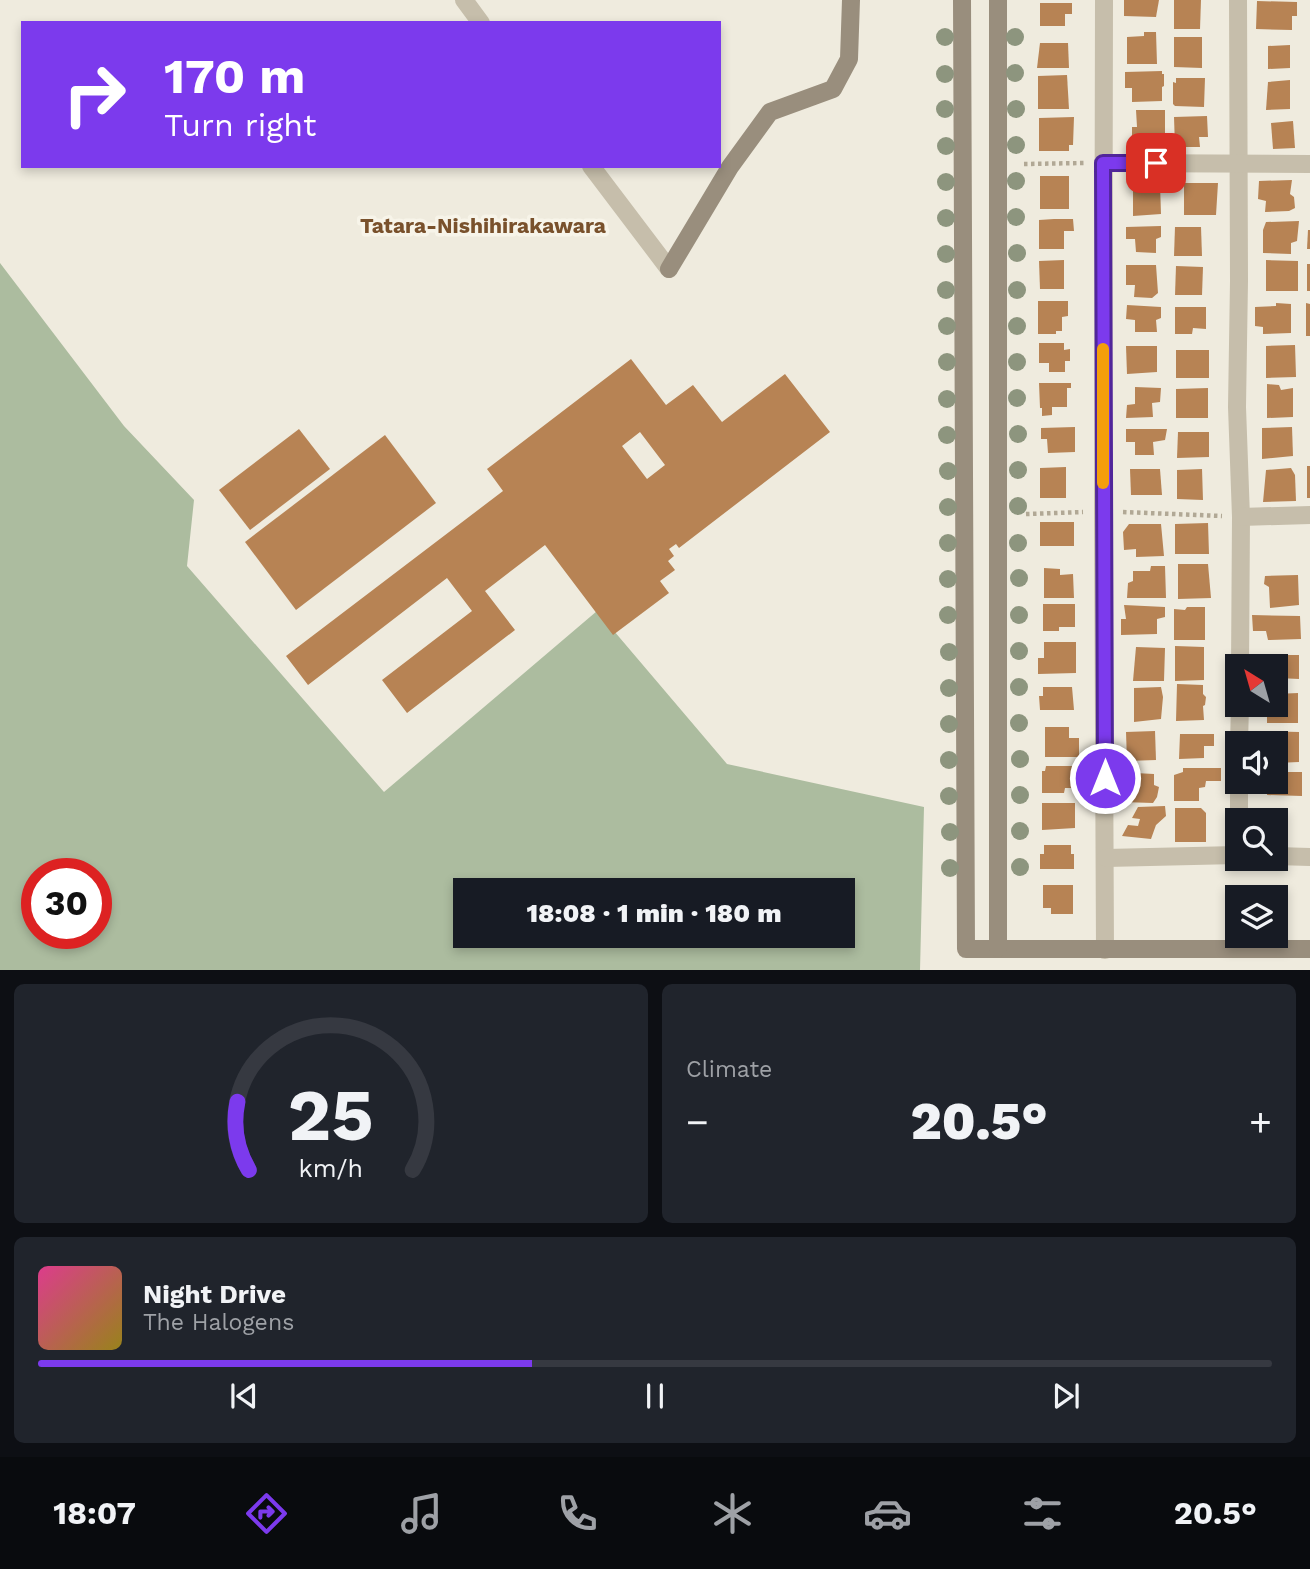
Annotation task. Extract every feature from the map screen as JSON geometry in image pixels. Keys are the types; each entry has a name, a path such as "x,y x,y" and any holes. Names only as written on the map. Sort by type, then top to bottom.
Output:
{"street":[{"path":"464,0 480,21"},
{"path":"592,168 669,269 730,167 770,112 834,89 849,59 851,0"},
{"path":"962,0 966,949 1310,949"},
{"path":"998,0 998,948"},
{"path":"1104,0 1105,950"},
{"path":"1238,0 1237,164 1240,281 1237,407 1241,517 1240,654"},
{"path":"1103,163 1310,164"},
{"path":"1241,517 1310,515"},
{"path":"1106,858 1225,855"},
{"path":"1288,856 1310,857"}],"path":[{"path":"1024,164 1103,163"},
{"path":"1026,514 1103,511 1241,517"}],"green space":[{"path":"0,263 124,426 194,500 187,566 384,792 597,611 727,764 924,807 920,970 0,970"}],"building":[{"path":"1124,0 1159,0 1156,17 1124,16"},
{"path":"1174,0 1201,0 1200,29 1174,29"},
{"path":"1257,1 1297,2 1297,16 1292,16 1292,30 1256,29"},
{"path":"1040,3 1072,3 1072,14 1065,14 1065,26 1040,26"},
{"path":"1144,32 1156,32 1157,64 1127,64 1127,37 1144,36"},
{"path":"1174,37 1202,37 1202,68 1174,67"},
{"path":"1040,43 1068,43 1069,68 1037,68"},
{"path":"1290,45 1290,68 1268,69 1268,46"},
{"path":"1162,71 1162,101 1132,102 1132,88 1125,88 1125,72"},
{"path":"1067,75 1069,109 1038,109 1038,76"},
{"path":"1176,78 1205,78 1204,107 1173,104 1173,82 1176,83"},
{"path":"1290,80 1290,109 1266,110 1268,82"},
{"path":"1136,110 1165,110 1165,142 1132,143 1132,127 1137,127"},
{"path":"1207,116 1208,137 1199,137 1200,147 1175,147 1174,117"},
{"path":"1074,117 1073,145 1069,145 1069,151 1039,151 1039,118"},
{"path":"1293,121 1295,148 1273,149 1271,123"},
{"path":"1040,176 1069,176 1069,209 1040,209"},
{"path":"1292,180 1290,194 1294,197 1295,208 1289,211 1265,212 1266,201 1258,199 1259,181"},
{"path":"1184,183 1218,183 1216,215 1184,215"},
{"path":"1160,184 1161,214 1133,216 1133,186"},
{"path":"1073,219 1074,231 1064,231 1064,249 1039,249 1039,220"},
{"path":"1299,221 1297,241 1291,243 1291,254 1263,253 1263,230 1266,222"},
{"path":"1161,226 1161,237 1156,239 1156,253 1136,252 1135,239 1126,239 1126,227"},
{"path":"1175,227 1201,227 1202,256 1174,256"},
{"path":"1310,230 1310,249 1307,249"},
{"path":"1064,260 1064,289 1040,289 1039,261"},
{"path":"1266,260 1298,261 1298,291 1266,291"},
{"path":"1307,264 1310,264 1310,291 1307,291"},
{"path":"1126,265 1156,265 1158,293 1152,298 1134,297 1135,285 1126,285"},
{"path":"1176,266 1203,267 1202,295 1175,295"},
{"path":"1038,301 1068,301 1068,316 1062,317 1062,331 1056,331 1056,334 1038,334"},
{"path":"1276,303 1291,304 1291,333 1263,334 1263,327 1255,326 1255,307 1276,306"},
{"path":"1306,303 1310,304 1310,336 1306,336"},
{"path":"1127,305 1161,307 1161,318 1156,320 1157,332 1135,332 1135,320 1126,319"},
{"path":"1175,307 1206,307 1206,329 1193,328 1192,334 1175,334"},
{"path":"1039,343 1064,343 1064,350 1070,349 1070,361 1065,361 1065,372 1049,372 1049,363 1039,363"},
{"path":"1295,345 1296,377 1266,378 1266,346"},
{"path":"1126,346 1157,346 1157,372 1127,374"},
{"path":"1176,350 1209,350 1209,378 1176,378"},
{"path":"631,359 666,405 693,385 722,422 785,374 830,432 679,548 676,544 669,549 674,556 668,561 675,570 660,581 669,593 613,635 545,545 485,591 515,630 407,713 382,680 472,611 447,578 308,685 286,656 503,491 487,469","holes":["640,432 665,465 647,479 622,446"]},
{"path":"1039,383 1071,383 1071,388 1067,388 1067,407 1052,407 1052,415 1042,416"},
{"path":"1267,384 1279,385 1281,390 1293,388 1293,417 1267,418"},
{"path":"1135,387 1161,388 1160,402 1152,403 1153,417 1126,418 1127,405 1135,404"},
{"path":"1208,388 1208,418 1176,418 1176,389"},
{"path":"1075,427 1075,452 1048,453 1047,439 1041,439 1041,428"},
{"path":"1292,427 1293,456 1262,459 1262,428"},
{"path":"299,429 330,469 250,530 219,490"},
{"path":"1126,429 1167,429 1165,440 1153,442 1154,455 1135,455 1135,442 1126,442"},
{"path":"1178,432 1209,432 1209,457 1177,458"},
{"path":"385,435 436,503 296,610 245,542"},
{"path":"1307,466 1310,466 1310,498 1307,498"},
{"path":"1066,467 1066,498 1040,498 1040,468"},
{"path":"1291,468 1295,475 1296,501 1263,502 1266,470"},
{"path":"1130,469 1160,469 1162,495 1131,495"},
{"path":"1202,469 1203,500 1177,499 1177,470"},
{"path":"1040,522 1074,522 1074,546 1040,546"},
{"path":"1208,523 1209,554 1175,554 1175,524"},
{"path":"1129,524 1161,524 1164,556 1136,557 1136,549 1124,550 1123,532"},
{"path":"1178,564 1208,564 1211,598 1178,599"},
{"path":"1151,566 1165,566 1166,598 1127,598 1128,583 1133,581 1133,571 1150,571"},
{"path":"1044,568 1060,569 1060,575 1073,574 1074,598 1044,598"},
{"path":"1298,575 1299,605 1270,608 1269,587 1264,584 1265,576"},
{"path":"1043,604 1075,604 1075,627 1043,631"},
{"path":"1124,605 1165,607 1165,617 1157,619 1157,634 1121,635 1121,619 1126,619"},
{"path":"1187,607 1205,607 1205,640 1174,640 1174,609 1185,610"},
{"path":"1252,615 1300,616 1301,639 1268,640 1266,631 1253,631"},
{"path":"1044,642 1076,642 1076,673 1038,674 1038,658 1044,658"},
{"path":"1175,646 1204,647 1204,680 1175,681"},
{"path":"1136,647 1165,648 1164,681 1133,681"},
{"path":"1288,655 1299,655 1299,679 1288,678"},
{"path":"1177,684 1203,685 1203,694 1206,697 1203,706 1204,720 1176,721"},
{"path":"1043,687 1072,687 1074,710 1040,710 1039,696 1043,696"},
{"path":"1161,687 1161,719 1134,722 1134,688"},
{"path":"1288,693 1298,693 1298,723 1267,723 1267,718 1288,718"},
{"path":"1045,727 1069,727 1069,738 1079,738 1079,757 1045,757"},
{"path":"1155,731 1156,760 1127,761 1126,732"},
{"path":"1288,732 1299,732 1299,762 1288,762"},
{"path":"1180,734 1214,734 1214,746 1204,746 1204,758 1179,759"},
{"path":"1046,766 1073,766 1073,773 1077,773 1077,788 1065,788 1064,793 1042,793 1042,771 1045,771"},
{"path":"1183,768 1221,768 1221,781 1206,781 1205,787 1199,788 1199,801 1174,801 1174,775 1183,772"},
{"path":"1288,772 1302,772 1302,796 1267,795 1288,794"},
{"path":"1135,773 1154,774 1154,785 1159,787 1153,803 1122,802 1124,779"},
{"path":"1042,803 1075,803 1075,828 1042,830"},
{"path":"1165,806 1166,816 1156,825 1151,839 1122,836 1128,825 1138,826 1140,819 1132,818 1138,807"},
{"path":"1175,808 1201,808 1206,813 1206,842 1175,842"},
{"path":"1044,845 1071,845 1074,869 1040,869 1040,854 1044,854"},
{"path":"1043,885 1073,885 1073,914 1051,914 1051,908 1043,908"}],"slow traffic":[{"path":"1103,349 1103,483"}],"district":[{"name":"Tatara-Nishihirakawara","path":"483,226"}],"route":[{"path":"1105,778 1103,163 1156,163"}]}
